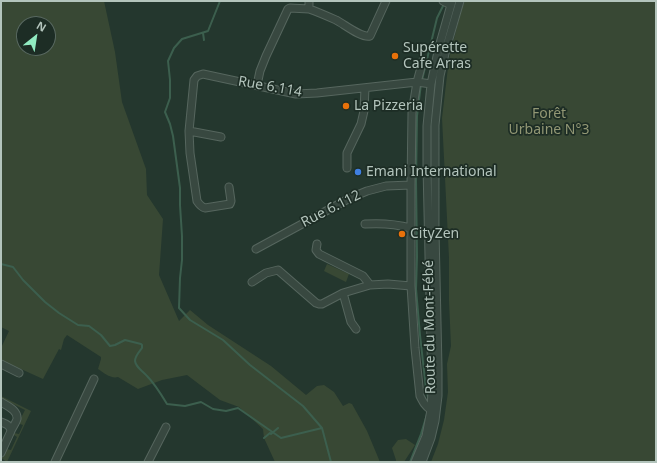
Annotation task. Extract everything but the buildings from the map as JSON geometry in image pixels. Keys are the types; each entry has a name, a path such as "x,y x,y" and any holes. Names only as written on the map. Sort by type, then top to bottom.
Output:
{"street":[{"path":"309,1 309,9"},
{"path":"257,85 260,71 266,56 288,9 309,9 334,19 368,37 370,36 386,1"},
{"path":"443,1 452,3"},
{"name":"Route du Mont-Fébé","path":"422,462 431,438 438,396 435,125 440,76 460,1"},
{"name":"Route du Mont-Fébé","path":"415,462 426,436 431,410 432,368 427,126 432,84 439,47 452,3"},
{"path":"423,60 417,82 412,113 411,286 420,396 426,407 431,410"},
{"name":"Rue 6.114","path":"189,131 194,80 197,76 203,74 296,94 317,94 417,82 432,84"},
{"path":"347,168 347,153 361,124 364,111 365,88"},
{"path":"221,137 189,131 190,153 197,201 202,207 205,208 230,204 231,200 229,187"},
{"name":"Rue 6.112","path":"256,249 350,198 367,191 386,186 411,185"},
{"path":"364,224 400,225 411,228"},
{"path":"317,244 316,250 318,254 363,276 370,285"},
{"path":"252,282 266,273 278,270 319,304 322,304 343,293 370,285 388,284 411,286"},
{"path":"343,293 351,322 356,330"},
{"path":"1,364 19,373"},
{"path":"55,462 94,379"},
{"path":"1,402 16,413 17,419 11,431 4,437 1,453"},
{"path":"1,422 8,425 11,431"},
{"path":"148,462 166,427"}],"green space":[{"path":"1,1 104,1 115,52 122,102 146,169 147,195 163,219 159,275 179,321 190,310 208,325 271,366 306,395 317,386 324,385 334,392 343,406 349,403 352,404 367,431 380,462 275,462 264,438 263,429 239,407 220,400 187,375 162,380 138,389 118,377 105,374 98,369 101,357 67,335 64,339 61,350 59,349 43,379 1,360 1,348 9,331 1,327"},
{"name":"Forêt Urbaine N°3","path":"465,1 656,1 656,462 431,462 438,444 444,420 448,392 447,364 451,346 449,258 442,118 449,59 462,7"},
{"path":"327,264 349,274 346,282 324,271"},
{"path":"1,396 31,411 7,462 1,458 6,449 11,450 17,437 14,433 19,434 23,425 19,422 25,410 1,398"},
{"path":"406,439 415,445 404,462 396,462 392,448 398,440"}],"waterway":[{"path":"220,1 208,31 182,39 174,48 168,61 170,98 165,112 173,136 180,188 182,260 179,308 190,320 223,340 250,365 303,406 322,428 331,462"},
{"path":"422,80 437,18 444,4"},
{"path":"203,33 204,40"},
{"path":"421,84 417,116 416,289 426,389 429,401"},
{"path":"1,264 13,267 23,280 45,302 78,325 89,326 101,335 110,346 125,340 141,344 142,348 137,354 135,361 138,368 153,382 167,404 185,406 201,402 213,409 226,411 238,408 281,438 322,428"},
{"path":"410,462 428,411"},
{"path":"264,438 278,428"}],"place":[{"name":"Supérette Cafe Arras","path":"395,56"},
{"name":"La Pizzeria","path":"346,106"},
{"name":"Emani International","path":"358,172"},
{"name":"CityZen","path":"402,234"}]}
